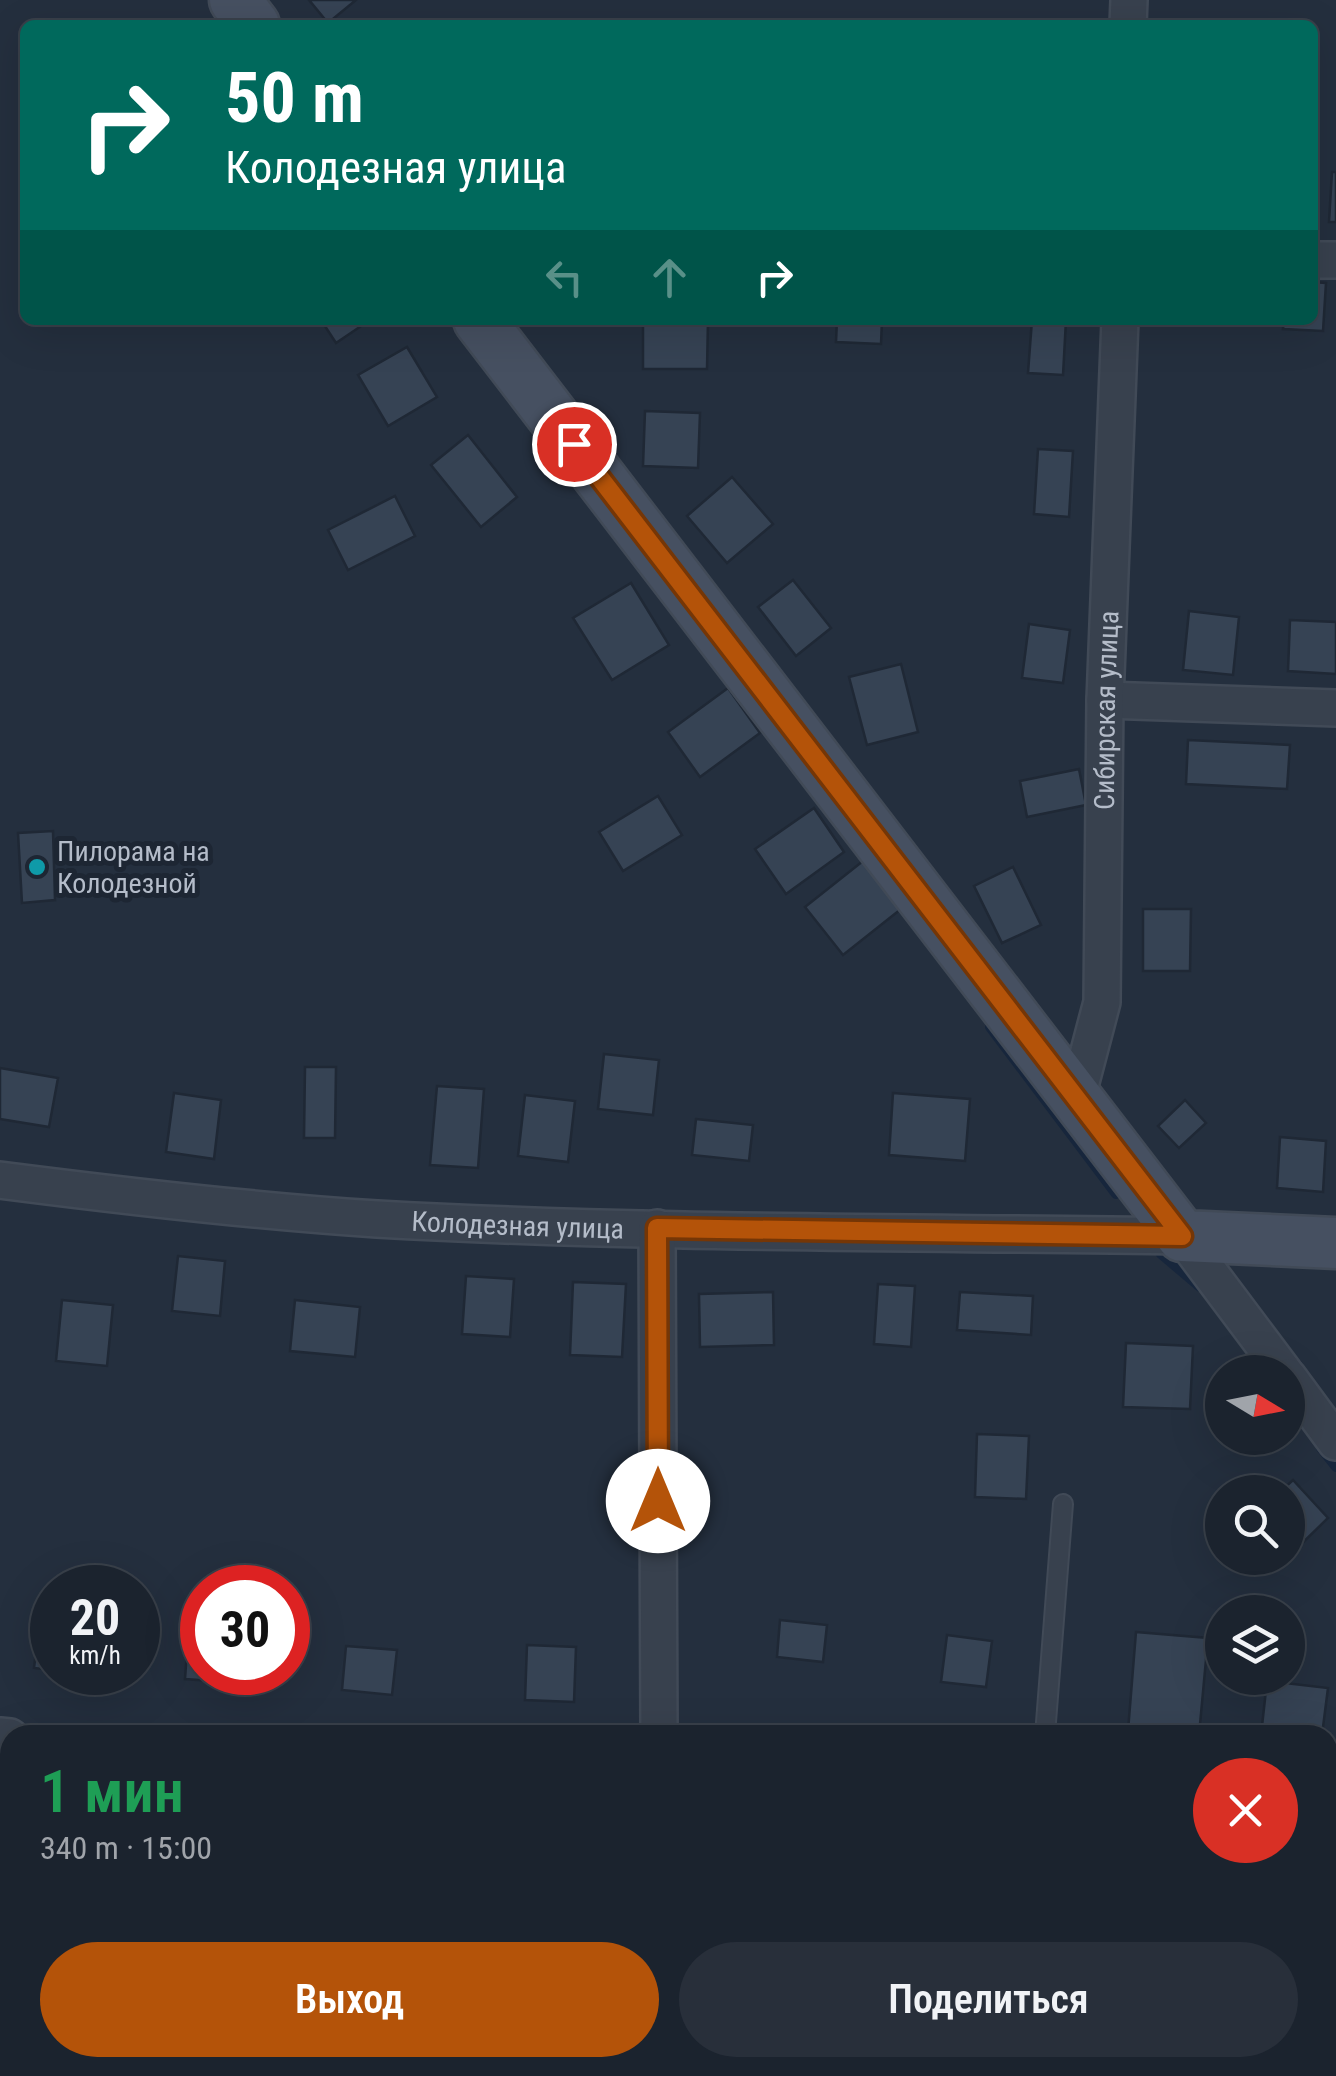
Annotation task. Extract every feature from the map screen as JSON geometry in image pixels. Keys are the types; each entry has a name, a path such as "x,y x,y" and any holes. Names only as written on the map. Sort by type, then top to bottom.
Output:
{"street":[{"path":"235,0 250,20"},
{"path":"483,325 1271,1355"},
{"name":"Сибирская улица","path":"1077,1097 1102,1002 1106,700 1120,325"},
{"path":"1106,700 1336,708"},
{"name":"Колодезная улица","path":"0,1180 170,1202 378,1218 1336,1243"},
{"path":"657,1228 659,1725"},
{"path":"1305,1400 1336,1442"}],"lane":[{"path":"1047,1725 1063,1504"}],"building":[{"path":"309,0 356,0 332,20 326,20"},
{"path":"1332,172 1336,172 1336,222 1329,222"},
{"path":"1318,282 1326,283 1323,331 1283,329 1283,325 1318,325"},
{"path":"324,325 363,325 336,343"},
{"path":"643,325 708,325 707,369 643,369"},
{"path":"837,325 882,325 881,344 836,342"},
{"path":"1032,325 1066,325 1063,375 1028,373"},
{"path":"407,347 437,397 388,426 358,375"},
{"path":"645,411 700,413 698,468 643,466"},
{"path":"468,435 517,497 481,527 431,465"},
{"path":"1038,449 1073,451 1069,517 1034,514"},
{"path":"732,477 773,524 727,563 687,516"},
{"path":"395,496 415,536 348,570 328,530"},
{"path":"793,580 831,628 796,656 758,607"},
{"path":"631,583 669,645 612,680 573,618"},
{"path":"1189,611 1239,617 1233,675 1183,670"},
{"path":"1290,620 1336,622 1336,674 1288,671"},
{"path":"1029,624 1070,630 1063,683 1022,678"},
{"path":"901,664 918,732 867,745 849,677"},
{"path":"728,688 760,733 700,777 668,732"},
{"path":"1188,740 1290,745 1287,789 1186,784"},
{"path":"1079,769 1086,805 1027,817 1020,781"},
{"path":"658,796 682,835 623,871 599,832"},
{"path":"814,808 844,852 786,894 755,849"},
{"name":"Пилорама на Колодезной","path":"53,831 55,900 22,903 18,833"},
{"path":"863,861 901,909 843,955 805,907"},
{"path":"1013,867 1041,925 1002,943 974,886"},
{"path":"1143,909 1191,909 1190,971 1143,971"},
{"path":"604,1054 659,1060 653,1115 598,1109"},
{"path":"305,1067 336,1067 335,1138 304,1138"},
{"path":"0,1068 58,1078 49,1127 0,1119"},
{"path":"437,1086 484,1089 478,1168 430,1165"},
{"path":"174,1093 221,1100 214,1159 166,1152"},
{"path":"893,1093 970,1099 965,1161 889,1155"},
{"path":"525,1095 575,1101 568,1162 518,1156"},
{"path":"1185,1100 1206,1123 1179,1148 1158,1126"},
{"path":"696,1119 753,1125 749,1161 692,1155"},
{"path":"1280,1137 1326,1141 1323,1192 1277,1188"},
{"path":"178,1256 225,1261 220,1316 172,1311"},
{"path":"466,1276 514,1279 510,1337 462,1334"},
{"path":"573,1282 626,1284 622,1357 570,1355"},
{"path":"878,1284 915,1286 911,1347 874,1344"},
{"path":"773,1292 774,1345 700,1347 699,1294"},
{"path":"960,1292 1033,1296 1031,1335 957,1330"},
{"path":"62,1300 113,1305 107,1366 56,1361"},
{"path":"295,1300 360,1307 355,1357 290,1351"},
{"path":"1126,1343 1193,1346 1190,1409 1123,1407"},
{"path":"977,1434 1029,1436 1026,1499 975,1497"},
{"path":"1305,1493 1328,1518 1305,1540"},
{"path":"780,1620 827,1625 823,1662 777,1657"},
{"path":"1136,1632 1205,1638 1200,1725 1128,1725"},
{"path":"947,1635 992,1641 986,1687 941,1682"},
{"path":"527,1645 576,1647 574,1702 525,1700"},
{"path":"346,1646 397,1650 392,1695 342,1690"},
{"path":"1305,1685 1328,1688 1323,1725 1262,1725 1265,1695 1305,1695"}],"waterway":[{"path":"990,1027 1116,1194"},
{"path":"1161,1254 1200,1287"},
{"path":"1321,1448 1336,1467"}],"place":[{"name":"Пилорама на Колодезной","path":"37,867"}],"route":[{"path":"574,444 1182,1236 657,1228 658,1501"}]}
